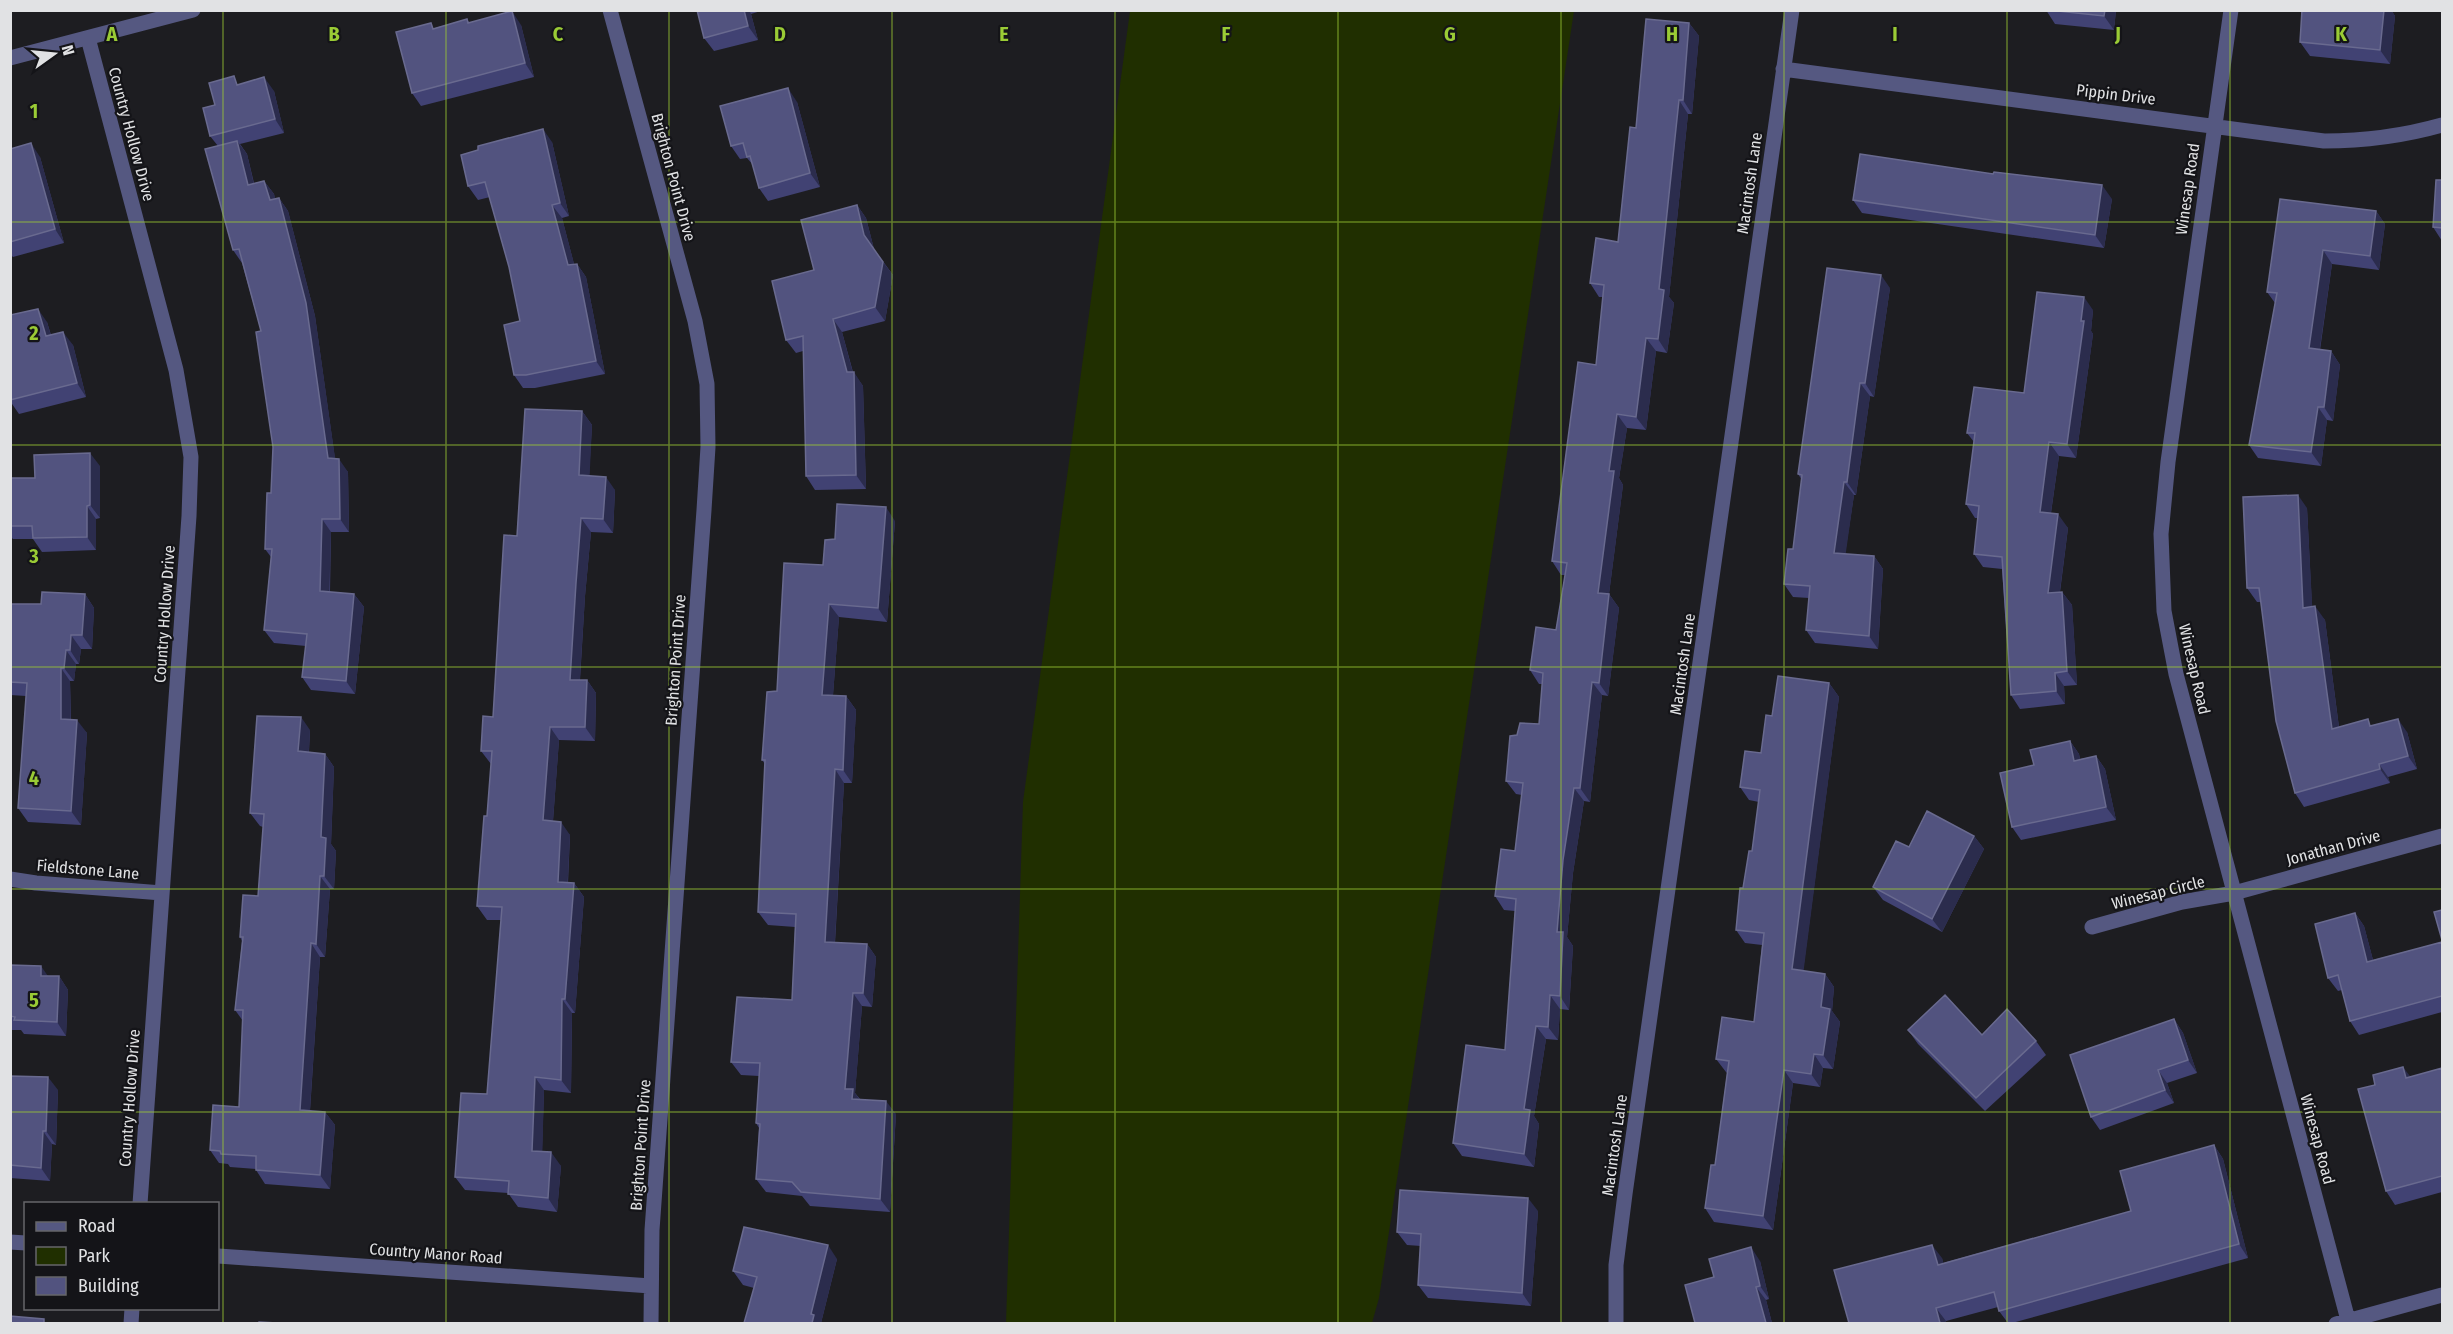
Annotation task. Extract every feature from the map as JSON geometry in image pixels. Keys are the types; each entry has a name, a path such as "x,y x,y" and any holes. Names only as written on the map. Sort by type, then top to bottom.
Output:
{"street":[{"path":"10,58 193,10"},
{"name":"Brighton Point Drive","path":"610,10 695,321 706,384 708,447 652,1230 651,1323"},
{"name":"Macintosh Lane","path":"1616,1323 1616,1265 1625,1194 1792,10"},
{"name":"Winesap Road","path":"2231,10 2168,462 2161,534 2164,611 2176,674 2234,893 2342,1322"},
{"name":"Country Hollow Drive","path":"88,38 176,370 191,457 189,516 140,1202"},
{"name":"Pippin Drive","path":"1784,69 2324,141 2359,141 2397,136 2442,125"},
{"name":"Jonathan Drive","path":"2234,893 2442,836"},
{"name":"Fieldstone Lane","path":"10,879 162,893"},
{"name":"Winesap Circle","path":"2091,927 2182,902 2234,893"},
{"name":"Country Manor Road","path":"219,1256 651,1286"},
{"path":"2342,1322 2442,1295"}],"green space":[{"path":"1130,11 1574,11 1379,1298 1372,1323 1006,1323 1023,802"}],"building":[{"path":"697,10 744,10 748,26 704,38"},
{"path":"2048,10 2105,10 2104,16"},
{"path":"2302,10 2384,10 2380,50 2300,42"},
{"path":"512,11 525,63 412,93 396,32 431,23 433,29 467,19 468,23"},
{"path":"1646,19 1689,23 1683,100 1679,100 1659,289 1664,290 1658,339 1646,338 1636,417 1617,414 1609,471 1614,471 1598,593 1609,594 1599,683 1592,682 1580,788 1574,788 1563,860 1557,932 1563,932 1560,996 1550,995 1548,1027 1536,1026 1524,1109 1530,1110 1524,1154 1453,1143 1466,1045 1505,1050 1516,899 1495,896 1501,849 1515,851 1523,783 1506,781 1510,736 1517,735 1520,723 1539,724 1543,673 1530,670 1536,627 1556,630 1567,563 1552,561 1578,362 1596,365 1604,285 1590,283 1596,238 1618,242 1630,127 1636,128"},
{"path":"234,76 237,85 264,77 275,119 210,136 203,108 215,105 209,83"},
{"path":"788,88 810,173 759,188 750,156 747,157 743,143 731,146 720,106"},
{"path":"543,129 560,203 552,205 568,265 577,264 596,361 526,375 514,375 504,325 520,321 509,267 485,182 468,186 461,155 478,150 478,146"},
{"path":"237,141 248,185 264,181 270,200 279,198 306,303 328,458 339,459 340,519 322,519 320,591 354,594 346,681 302,677 307,634 264,630 272,549 265,549 267,493 271,493 273,447 256,332 261,331 239,249 233,250 205,149"},
{"path":"31,143 55,229 10,242 10,149"},
{"path":"1860,154 1993,174 1994,172 2102,185 2095,235 1853,200"},
{"path":"2436,180 2442,180 2442,228 2433,227"},
{"path":"2280,199 2376,211 2370,256 2323,250 2309,348 2331,351 2324,407 2318,407 2311,452 2249,445 2277,293 2267,292"},
{"path":"857,205 864,235 883,262 875,307 833,319 847,372 854,372 856,475 806,476 803,336 786,340 772,281 814,270 801,220"},
{"path":"1827,268 1881,275 1865,383 1860,383 1847,482 1844,482 1834,553 1874,556 1869,636 1806,630 1810,586 1784,584 1788,549 1793,549 1802,475 1798,474"},
{"path":"2037,292 2084,297 2081,321 2084,321 2067,444 2049,442 2040,512 2058,514 2048,593 2062,592 2067,671 2055,673 2056,691 2011,695 2002,557 1974,554 1979,506 1966,504 1975,433 1967,433 1974,387 2024,393"},
{"path":"38,309 46,336 63,332 77,383 10,400 10,315"},
{"path":"525,409 582,411 579,475 606,477 603,519 581,518 570,680 587,680 585,727 550,727 543,820 561,822 558,882 574,883 565,999 562,999 561,1080 535,1077 532,1151 551,1152 548,1198 508,1194 509,1181 455,1177 461,1093 487,1094 502,907 477,906 492,751 481,751 483,716 493,717 504,535 517,536"},
{"path":"90,453 90,505 87,506 87,537 33,538 32,526 10,526 10,478 35,478 34,455"},
{"path":"2298,495 2303,608 2315,606 2332,729 2368,719 2370,726 2398,719 2408,756 2379,764 2380,769 2295,793 2276,721 2259,588 2247,588 2243,497"},
{"path":"837,504 886,507 878,608 829,604 822,695 846,696 843,770 835,769 825,942 867,944 863,993 853,993 845,1089 853,1089 852,1099 886,1101 880,1199 801,1192 792,1182 756,1179 760,1124 756,1123 760,1063 731,1062 737,997 792,1000 796,914 758,912 765,760 762,760 767,692 777,691 784,563 823,565 825,540 835,539"},
{"path":"42,592 85,594 82,635 71,635 70,650 66,650 64,668 61,668 61,719 77,720 71,811 18,808 27,683 10,682 10,604 41,604"},
{"path":"1778,676 1829,683 1792,969 1825,974 1821,1007 1830,1009 1823,1055 1814,1054 1811,1074 1784,1070 1763,1216 1705,1208 1711,1165 1715,1165 1729,1061 1716,1059 1722,1017 1754,1022 1764,933 1736,930 1740,888 1743,888 1749,851 1752,851 1760,790 1740,787 1745,751 1761,753 1766,715 1772,716"},
{"path":"257,716 301,717 298,751 325,754 321,837 326,838 324,876 320,876 316,944 311,943 300,1110 325,1112 320,1175 256,1170 256,1156 221,1154 220,1151 210,1150 213,1105 239,1107 243,1010 235,1010 243,937 240,937 243,895 258,896 264,814 250,813"},
{"path":"2070,741 2074,761 2096,756 2106,807 2012,827 2000,773 2034,765 2030,750"},
{"path":"1927,811 1974,836 1932,919 1873,887 1896,841 1909,847"},
{"path":"2442,910 2442,940 2434,912"},
{"path":"2355,913 2367,962 2442,942 2442,996 2350,1021 2338,975 2328,978 2315,924"},
{"path":"10,965 41,966 41,976 59,976 57,1022 14,1020 15,1017 10,1016"},
{"path":"1945,995 1982,1035 2007,1009 2036,1041 1976,1098 1908,1030"},
{"path":"2174,1019 2188,1060 2158,1070 2165,1090 2091,1117 2070,1055"},
{"path":"2403,1067 2406,1078 2442,1068 2442,1176 2386,1191 2358,1089 2375,1085 2373,1075"},
{"path":"10,1076 48,1077 46,1131 43,1131 41,1168 10,1165"},
{"path":"2214,1145 2239,1244 1999,1311 1994,1292 1936,1308 1940,1323 1849,1323 1834,1270 1932,1245 1938,1265 2131,1211 2120,1171"},
{"path":"1400,1190 1528,1198 1522,1293 1418,1285 1421,1234 1397,1232"},
{"path":"744,1227 828,1245 811,1314 814,1315 812,1323 744,1323 757,1277 733,1271"},
{"path":"1751,1247 1760,1286 1756,1287 1766,1323 1695,1323 1685,1285 1714,1277 1709,1259"},
{"path":"10,1316 44,1319 44,1323 10,1323"}]}
